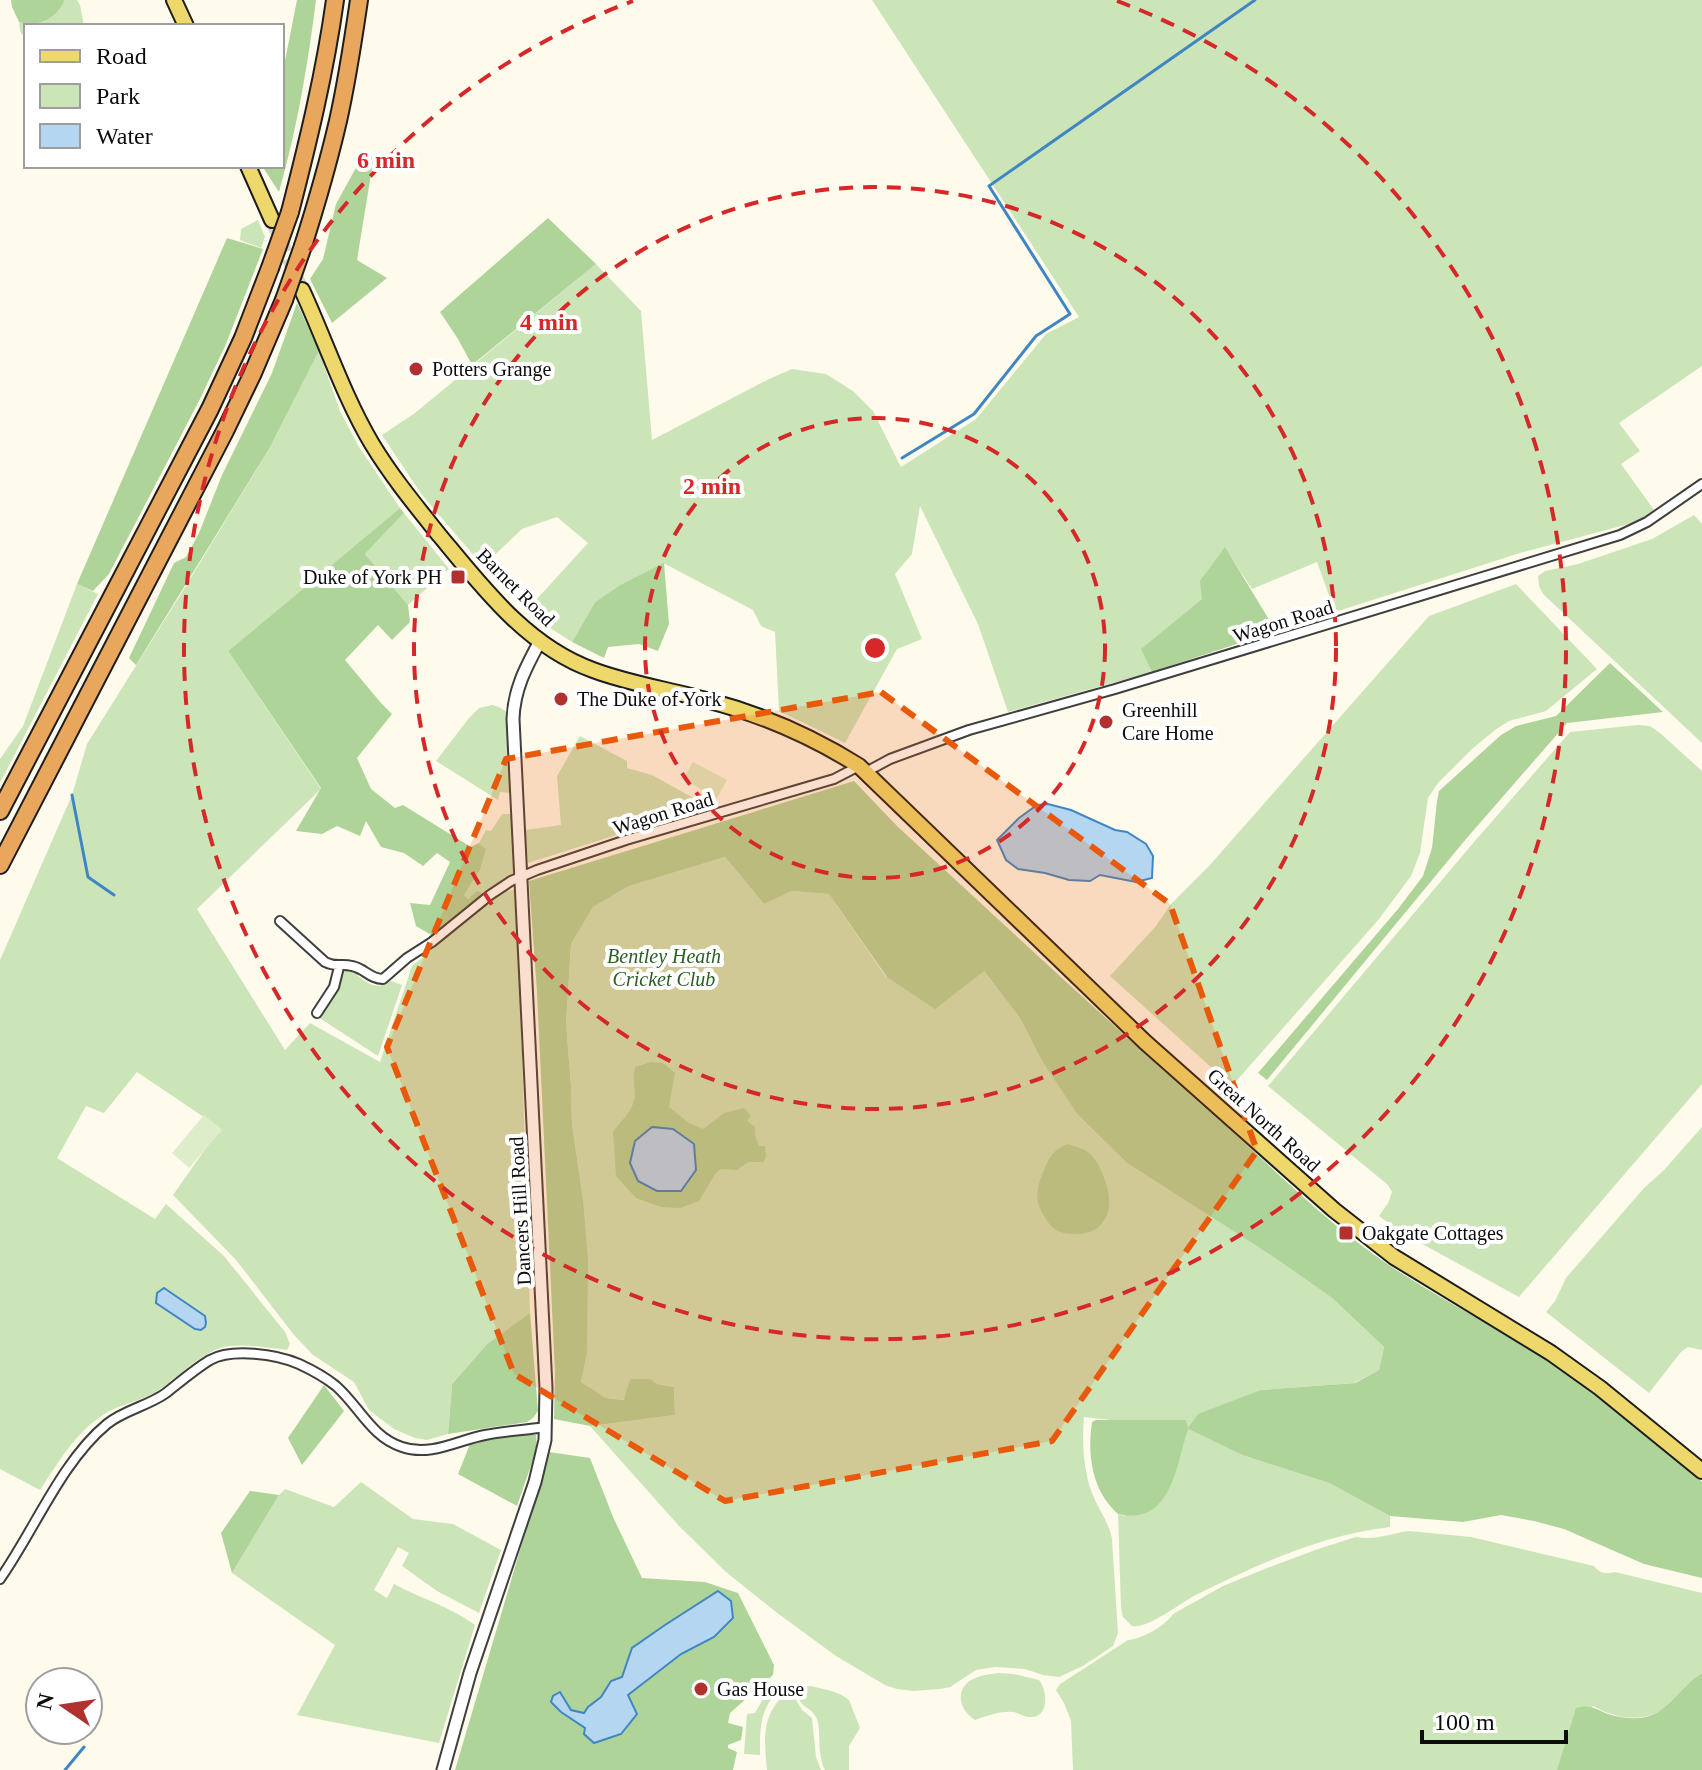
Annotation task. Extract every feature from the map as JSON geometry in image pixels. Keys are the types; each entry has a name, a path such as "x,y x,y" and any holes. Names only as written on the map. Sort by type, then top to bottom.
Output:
{"highway":[{"path":"0,811 210,409 243,338 290,212 312,130 335,0"},
{"path":"0,865 225,431 284,300 323,181 349,65 359,0"}],"main road":[{"path":"174,0 185,24"},
{"path":"249,168 272,220"},
{"name":"Barnet Road","path":"302,290 371,443 395,479 475,578 520,625 560,655 596,672 755,714 837,752"},
{"name":"Great North Road","path":"837,752 862,769 1145,1042 1334,1210 1394,1257 1551,1353 1600,1388 1702,1471"}],"street":[{"name":"Wagon Road","path":"339,967 352,966 378,979 387,976 501,887 537,870 626,840 834,779 969,730 1102,693 1620,535 1647,522 1702,484"},
{"name":"Dancers Hill Road","path":"443,1770 470,1673 535,1482 546,1427 513,704 519,682 540,641"},
{"path":"280,921 325,962 339,967 334,987 317,1013"},
{"path":"0,1579 62,1479 94,1436 113,1420 161,1396 212,1359 256,1354 285,1358 313,1370 337,1387 375,1432 402,1447 418,1450 441,1448 484,1435 546,1427"}],"highlighted area":[{"path":"881,692 1170,904 1257,1151 1052,1441 725,1501 514,1374 387,1047 506,759"}],"green space":[{"path":"11,0 65,0 52,17 40,23 26,24 19,22"},
{"path":"65,0 77,0 84,24 33,24 52,17"},
{"path":"297,0 316,0 301,96 279,192 263,168 284,168 284,66"},
{"path":"872,0 1702,0 1702,366 1619,423 1640,451 1621,464 1654,510 1636,522 1520,553 1335,612 1317,562 1252,589 1225,548 1202,599 1142,649 1152,672 1008,712 978,624 920,506 912,554 895,574 922,639 897,649 845,743 779,711 775,632 761,626 753,610 665,564 620,585 595,602 572,642 525,612 588,543 557,517 522,529 483,566 422,495 382,435 415,413 596,264 641,311 652,440 792,369 826,374 853,391 873,411 901,467 976,419 1046,334 1079,317"},
{"path":"19,22 26,24 24,37 20,31"},
{"path":"363,155 374,156 357,260 387,278 332,323 310,279 323,259 336,204"},
{"path":"548,218 596,264 472,365 440,312"},
{"path":"258,220 265,237 261,248 240,240 241,229"},
{"path":"227,238 263,249 226,344 200,399 109,574 93,591 77,584"},
{"path":"297,303 319,351 269,449 136,665 129,658 174,563 186,557 199,533 222,475 272,373"},
{"path":"319,351 340,411 359,447 400,508 228,651 321,789 197,909 285,1050 310,1023 380,1062 412,966 502,892 517,889 530,1313 487,1344 452,1384 448,1434 427,1440 394,1429 369,1410 354,1382 313,1355 294,1335 236,1260 173,1195 220,1128 137,1072 104,1113 86,1106 57,1158 155,1219 166,1204 224,1256 285,1332 290,1344 287,1350 228,1346 202,1357 154,1393 93,1422 68,1449 40,1490 0,1469 0,960 72,795 87,744 269,449"},
{"path":"400,508 404,513 365,554 408,605 410,622 392,640 378,625 345,660 392,714 357,758 371,789 395,808 403,805 471,847 479,843 486,849 480,870 464,895 468,899 477,891 485,894 433,936 416,926 410,903 430,905 450,862 437,853 423,866 404,853 381,847 366,821 360,836 337,826 322,834 296,831 321,788 228,651"},
{"path":"404,513 449,569 408,605 365,554"},
{"path":"1694,515 1702,524 1702,743 1543,594 1538,576 1545,571 1578,564 1652,539"},
{"path":"1225,547 1276,631 1152,672 1141,649 1202,599 1200,581"},
{"path":"664,563 669,624 658,651 639,644 608,647 604,658 572,642 595,602 620,585"},
{"path":"77,584 98,594 0,783 0,759 23,726"},
{"path":"1516,584 1597,669 1546,711 1509,721 1495,730 1438,783 1428,798 1420,853 1411,876 1379,919 1232,1086 1110,976 1429,616"},
{"path":"1610,663 1663,712 1567,723 1466,839 1267,1080 1258,1073 1423,876 1432,848 1439,791 1501,735 1516,726 1556,716"},
{"path":"492,705 507,712 513,803 510,793 500,792 498,800 436,761 479,708"},
{"path":"1650,726 1660,733 1702,771 1702,1084 1519,1297 1404,1234 1379,1216 1392,1192 1388,1185 1268,1086 1570,732"},
{"path":"580,736 627,761 627,768 652,775 708,806 528,863 525,830 561,825 557,776"},
{"path":"693,762 727,780 717,798 683,779"},
{"path":"854,781 897,826 1329,1220 1408,1278 1546,1358 1588,1386 1684,1465 1702,1482 1702,1578 1644,1564 1564,1529 1534,1521 1501,1515 1463,1522 1390,1516 1329,1483 1242,1455 1188,1429 1175,1475 1161,1502 1150,1511 1136,1515 1118,1514 1102,1495 1093,1472 1090,1447 1092,1422 1186,1420 1188,1428 1198,1414 1261,1390 1355,1383 1379,1370 1384,1347 1332,1298 1127,1163 1077,1114 1042,1061 1020,1018 984,971 935,1009 887,977 829,894 792,891 764,904 725,857 629,886 593,907 571,944 566,1023 572,1125 588,1261 587,1354 581,1382 606,1398 624,1400 630,1379 650,1379 657,1384 674,1387 675,1415 590,1426 554,1419 555,1372 529,881"},
{"path":"502,814 513,814 516,873 485,894 477,892 468,899 464,895 480,870 486,849 479,843 486,830 491,831"},
{"name":"Bentley Heath Cricket Club","path":"725,857 764,904 792,891 829,894 886,977 983,970 1020,1018 1042,1061 1077,1114 1127,1163 1332,1298 1384,1347 1379,1370 1354,1383 1261,1390 1188,1429 1242,1455 1329,1483 1390,1516 1390,1527 1340,1537 1291,1552 1198,1594 1147,1623 1132,1626 1123,1617 1121,1608 1118,1514 1124,1516 1187,1429 1084,1417 1083,1446 1087,1475 1112,1539 1118,1633 1113,1646 1083,1666 1059,1677 1025,1669 995,1667 976,1670 950,1687 913,1691 885,1685 836,1656 726,1572 679,1526 590,1426 675,1415 674,1387 630,1379 625,1400 606,1398 581,1382 587,1354 587,1312 583,1199 572,1125 566,1023 571,944 593,907 629,886"},
{"path":"350,969 374,985 391,981 402,985 378,1056 318,1017 331,999 343,973"},
{"path":"651,1062 663,1063 675,1073 669,1107 689,1123 703,1129 724,1113 744,1108 751,1116 747,1121 755,1127 759,1146 765,1146 764,1162 748,1162 737,1170 721,1169 699,1201 680,1208 661,1207 636,1198 616,1176 613,1132 633,1104 635,1067"},
{"path":"204,1115 222,1130 189,1168 172,1153"},
{"path":"1702,1127 1702,1350 1688,1347 1681,1352 1649,1393 1546,1312 1566,1278"},
{"path":"1068,1144 1085,1150 1095,1159 1108,1193 1105,1219 1099,1227 1082,1234 1069,1234 1052,1227 1038,1202 1039,1183 1048,1161 1056,1151"},
{"path":"530,1313 538,1411 527,1422 448,1434 452,1384 487,1344"},
{"path":"324,1385 344,1411 302,1465 288,1438"},
{"path":"525,1434 536,1435 537,1448 517,1506 458,1474 470,1444"},
{"path":"549,1452 590,1458 642,1578 705,1582 738,1593 774,1665 773,1675 730,1713 728,1723 743,1727 741,1740 728,1745 737,1752 733,1770 455,1770"},
{"path":"361,1482 413,1519 453,1524 501,1550 479,1613 437,1591 402,1566 409,1553 398,1547 374,1590 387,1598 394,1584 475,1625 439,1743 297,1715 335,1645 232,1573 285,1489 334,1507"},
{"path":"250,1491 279,1495 232,1573 221,1533"},
{"path":"1409,1531 1471,1537 1594,1566 1603,1573 1615,1572 1702,1593 1702,1673 1670,1704 1652,1715 1622,1717 1593,1706 1557,1770 1073,1770 1071,1721 1056,1690 1060,1684 1128,1640 1153,1631 1173,1614 1223,1586 1356,1537"},
{"path":"999,1673 1039,1680 1045,1696 1042,1712 1032,1717 1013,1712 975,1720 970,1716 962,1705 963,1688 976,1678"},
{"path":"1702,1673 1702,1770 1557,1770 1576,1708 1591,1707 1625,1718 1645,1717 1664,1708"},
{"path":"810,1686 836,1692 849,1700 860,1728 849,1746 849,1770 825,1770 818,1721 802,1704 796,1691"},
{"path":"767,1692 773,1697 763,1717 760,1755 744,1754 747,1714 755,1713"},
{"path":"788,1692 812,1718 816,1757 821,1770 767,1770 766,1727 773,1709"}],"water":[{"path":"1048,804 1071,810 1115,830 1127,832 1146,844 1153,856 1152,878 1136,882 1100,875 1090,881 1069,880 1018,869 1006,860 997,840 1037,805"},
{"path":"652,1127 673,1129 694,1144 696,1170 681,1191 657,1191 638,1181 630,1163 635,1141"},
{"path":"164,1288 205,1316 205,1327 195,1329 156,1303 157,1293"},
{"path":"718,1591 731,1601 733,1618 714,1637 681,1654 628,1695 637,1714 621,1734 594,1743 584,1734 585,1728 551,1702 553,1696 560,1692 571,1710 584,1713 601,1697 611,1681 622,1677 632,1648"}],"waterway":[{"path":"902,458 974,414 1036,336 1070,314 989,186 1255,0"},
{"path":"72,795 88,877 114,895"},
{"path":"65,1770 84,1747"}],"tunnel":[{"path":"272,220 302,290"}],"place":[{"name":"Potters Grange","path":"416,369"},
{"name":"Duke of York PH","path":"458,577"},
{"name":"The Duke of York","path":"561,699"},
{"name":"Greenhill Care Home","path":"1106,722"},
{"name":"Oakgate Cottages","path":"1346,1233"},
{"name":"Gas House","path":"701,1689"}]}
